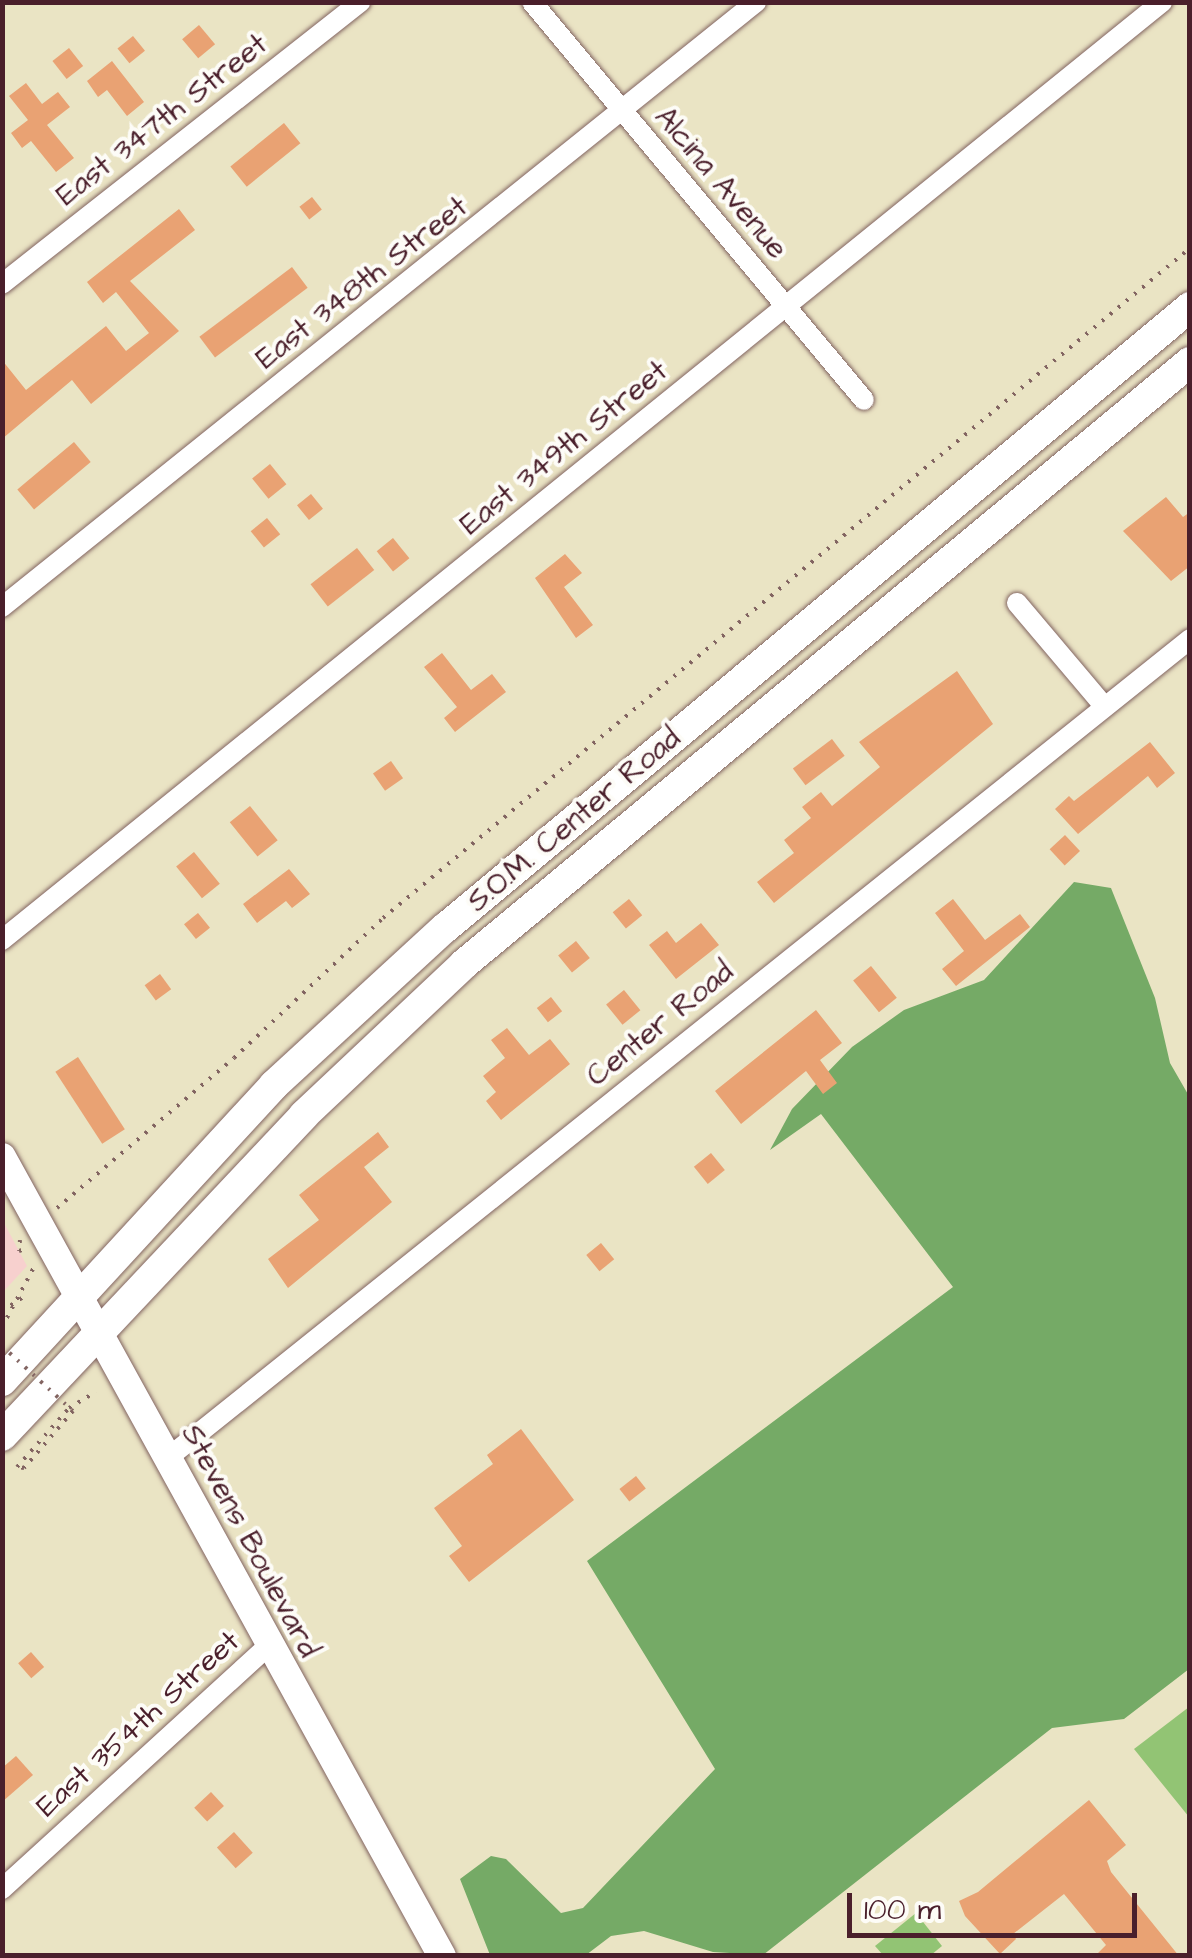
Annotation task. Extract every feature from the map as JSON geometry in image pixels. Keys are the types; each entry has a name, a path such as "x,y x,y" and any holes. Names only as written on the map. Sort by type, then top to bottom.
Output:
{"main road":[{"name":"S.O.M. Center Road","path":"2,1381 274,1085 444,928 1190,307"},
{"name":"S.O.M. Center Road","path":"2,1436 304,1115 464,964 1190,362"}],"street":[{"name":"East 347th Street","path":"2,284 360,2"},
{"name":"Alcina Avenue","path":"532,2 864,400"},
{"name":"East 348th Street","path":"2,606 624,113 756,2"},
{"name":"East 349th Street","path":"2,940 1162,2"},
{"path":"1017,604 1104,706"},
{"name":"Center Road","path":"169,1458 1190,639"},
{"name":"Stevens Boulevard","path":"2,1157 442,1956"},
{"name":"East 354th Street","path":"2,1888 269,1645"}],"path":[{"path":"50,1213 234,1058 384,918 1190,248"},
{"path":"2,1327 36,1271 15,1243"},
{"path":"2,1311 22,1298"},
{"path":"2,1346 73,1411 19,1468 19,1461 69,1408 96,1392"}],"shaded area":[{"path":"3,1221 27,1266 2,1292"}],"green space":[{"path":"1074,882 1111,888 1155,998 1170,1063 1189,1096 1189,1669 1124,1719 1052,1728 763,1955 713,1952 644,1931 611,1936 586,1955 490,1955 460,1879 491,1856 506,1859 561,1913 583,1908 715,1769 587,1561 953,1287 821,1114 770,1150 792,1109 852,1047 904,1010 984,980"},
{"path":"1189,1707 1189,1817 1134,1749"},
{"path":"916,1913 942,1946 931,1955 883,1955 875,1946"}],"building":[{"path":"199,25 215,44 198,58 182,39"},
{"path":"133,36 145,51 129,63 117,49"},
{"path":"69,48 83,66 67,79 52,61"},
{"path":"112,61 144,102 127,116 107,90 98,97 87,81"},
{"path":"26,83 42,104 58,92 70,107 47,125 74,158 56,172 31,141 22,148 11,133 28,120 9,96"},
{"path":"284,123 300,143 247,187 230,166"},
{"path":"312,197 322,210 309,219 299,207"},
{"path":"179,209 195,230 130,281 179,331 91,404 72,380 2,439 2,360 26,390 106,326 126,351 149,333 116,292 103,303 87,282"},
{"path":"292,267 308,288 215,358 199,337"},
{"path":"74,442 91,462 34,509 17,490"},
{"path":"270,464 286,484 268,499 252,478"},
{"path":"311,494 323,509 309,520 297,505"},
{"path":"1166,497 1183,517 1190,512 1190,566 1171,581 1123,531"},
{"path":"267,518 280,534 264,548 251,531"},
{"path":"393,538 409,558 393,571 377,551"},
{"path":"357,548 374,570 328,606 311,584"},
{"path":"565,554 582,573 564,587 593,625 576,638 535,578"},
{"path":"442,653 471,690 492,674 506,692 455,732 444,718 457,707 424,667"},
{"path":"957,671 993,724 774,903 757,882 794,853 784,840 811,818 802,807 821,792 832,806 880,767 859,742"},
{"path":"832,739 845,756 806,785 793,768"},
{"path":"1150,742 1175,773 1157,788 1148,776 1078,834 1055,809 1069,796 1074,801"},
{"path":"391,761 403,778 385,791 373,774"},
{"path":"250,806 278,840 257,857 230,822"},
{"path":"1065,835 1080,851 1065,865 1050,849"},
{"path":"194,852 220,884 202,898 176,866"},
{"path":"289,869 310,894 292,908 286,901 257,923 243,904"},
{"path":"629,899 642,915 626,929 613,912"},
{"path":"953,899 985,940 1020,914 1030,927 956,986 942,969 964,951 935,913"},
{"path":"198,913 210,928 196,939 184,924"},
{"path":"701,923 719,945 676,979 649,945 667,931 676,943"},
{"path":"576,941 590,958 572,973 558,955"},
{"path":"871,966 897,998 879,1012 853,980"},
{"path":"160,974 171,989 156,1001 145,985"},
{"path":"624,990 640,1010 622,1025 606,1004"},
{"path":"551,997 562,1011 548,1022 537,1008"},
{"path":"816,1010 842,1043 820,1060 837,1083 823,1094 806,1071 741,1124 715,1091"},
{"path":"507,1028 529,1055 550,1039 570,1064 501,1120 486,1101 496,1092 483,1076 505,1058 491,1040"},
{"path":"78,1057 125,1129 102,1144 55,1072"},
{"path":"378,1132 389,1147 364,1167 392,1202 288,1288 268,1259 319,1220 299,1195"},
{"path":"711,1153 725,1170 708,1184 694,1167"},
{"path":"601,1243 614,1259 599,1271 586,1255"},
{"path":"521,1429 574,1500 469,1582 449,1556 462,1546 434,1508 493,1464 487,1455"},
{"path":"636,1476 646,1489 629,1502 619,1489"},
{"path":"31,1652 44,1667 31,1678 18,1663"},
{"path":"16,1756 33,1775 2,1802 2,1768"},
{"path":"211,1792 224,1806 207,1822 194,1808"},
{"path":"1089,1800 1126,1845 1107,1861 1111,1872 1179,1956 1095,1956 1106,1945 1064,1894 1013,1934 1016,1939 1000,1954 965,1916 959,1901 978,1892"},
{"path":"234,1832 253,1853 236,1868 217,1847"}]}
